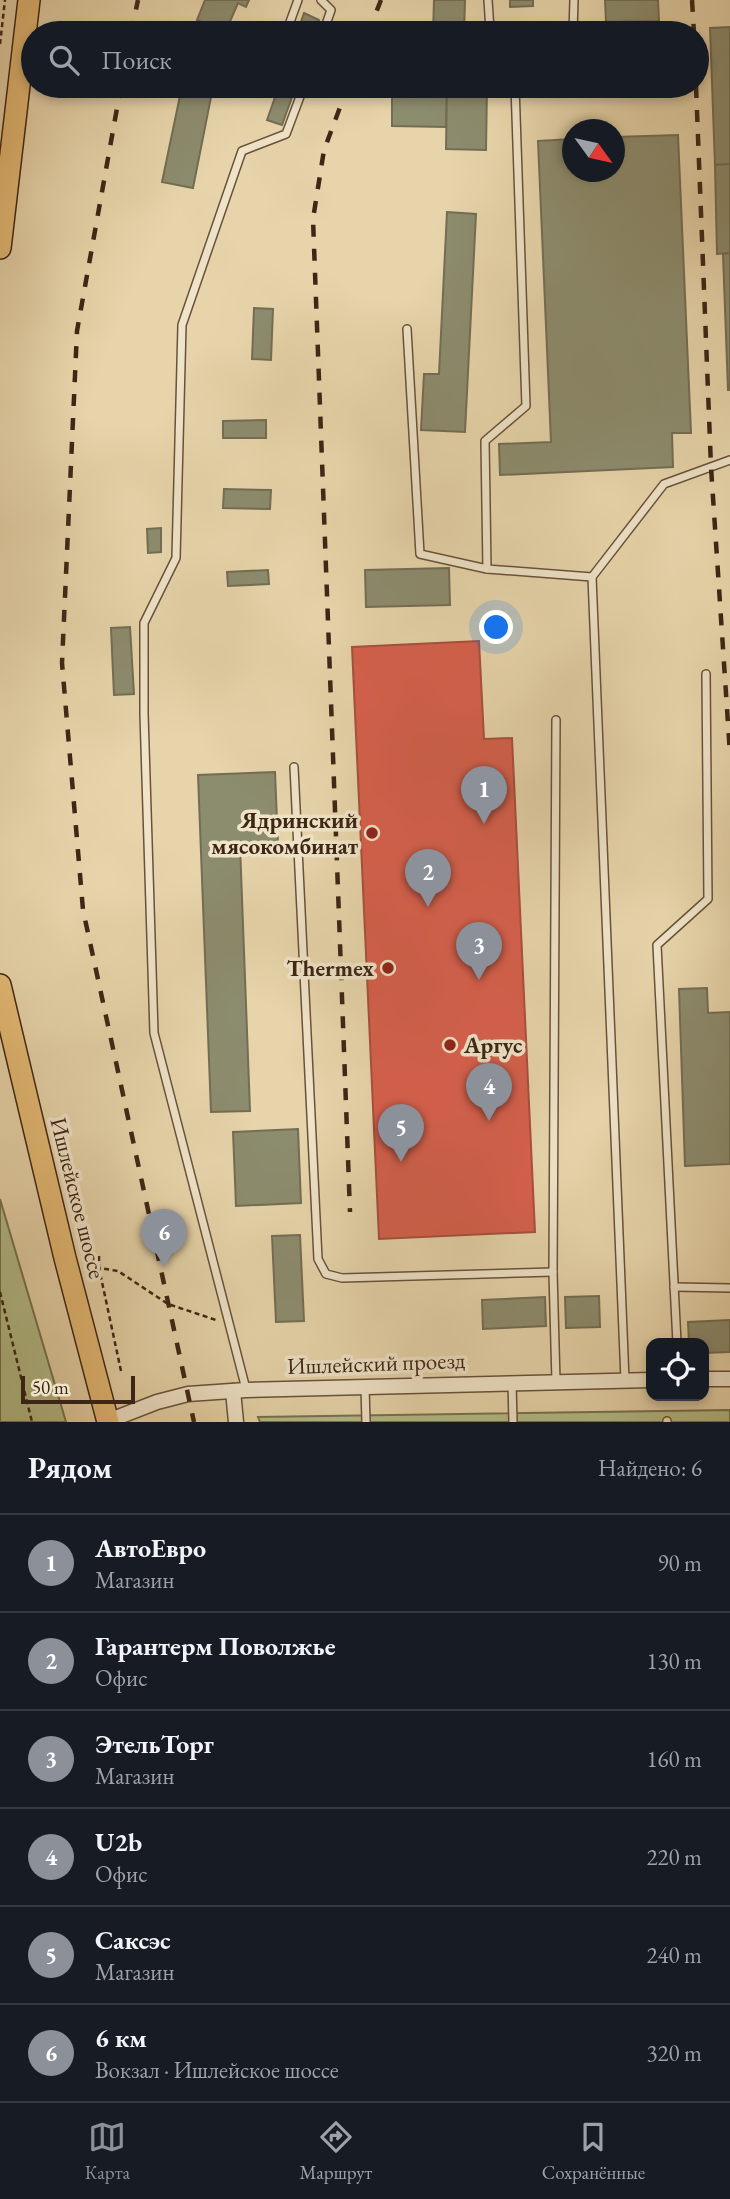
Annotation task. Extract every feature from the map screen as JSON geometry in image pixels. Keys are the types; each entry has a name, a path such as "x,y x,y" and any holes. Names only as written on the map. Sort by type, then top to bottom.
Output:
{"main road":[{"path":"27,21 29,0"},
{"path":"0,248 21,68"},
{"name":"Ишлейское шоссе","path":"0,985 108,1422"}],"street":[{"path":"709,1380 730,1379"},
{"name":"Ишлейский проезд","path":"108,1422 157,1402 188,1394 365,1386 646,1380"},
{"path":"236,1422 239,1391"}],"lane":[{"path":"290,21 298,0"},
{"path":"321,0 331,10 327,21"},
{"path":"488,0 489,21"},
{"path":"573,21 574,0"},
{"path":"239,1391 229,1325 154,1033 144,714 144,623 176,558 181,325 242,151 286,134 300,98"},
{"path":"487,569 485,441 526,406 515,98"},
{"path":"407,328 420,554 487,569 592,577"},
{"path":"625,1380 592,577 664,484 730,460"},
{"path":"677,1338 657,945 708,899 706,674"},
{"path":"556,720 553,1272 556,1382"},
{"path":"294,766 318,1259 326,1274 342,1278 553,1272"},
{"path":"674,1287 730,1288"},
{"path":"512,1383 513,1422"},
{"path":"365,1386 366,1422"}],"path":[{"path":"0,44 5,0"},
{"path":"99,1256 99,1268 121,1371"},
{"path":"99,1268 118,1271 168,1304 229,1325"},
{"path":"0,1292 32,1422"}],"green space":[{"path":"0,1199 66,1422 0,1422"},
{"path":"730,1410 730,1422 260,1422 258,1417"}],"building: Торговля":[{"path":"479,641 484,739 512,738 535,1232 379,1239 352,647"}],"building: Промзона":[{"path":"205,0 249,0 246,7 238,3 230,21 197,20"},
{"path":"434,0 465,0 464,21 433,21"},
{"path":"510,0 533,0 533,6 510,7"},
{"path":"605,0 658,0 659,21 606,21"},
{"path":"304,13 319,20 319,21 301,21"},
{"path":"730,27 730,164 715,165 710,28"},
{"path":"180,98 211,98 193,188 162,182"},
{"path":"275,98 292,98 282,125 267,120"},
{"path":"392,98 447,98 446,127 392,126"},
{"path":"447,98 487,98 486,150 446,149"},
{"path":"678,135 691,433 672,433 673,467 500,475 499,444 551,442 538,141 562,140 562,182 625,182 625,137"},
{"path":"730,164 730,253 717,254 715,165"},
{"path":"447,212 476,214 465,432 421,430 424,374 439,374"},
{"path":"730,253 730,390 728,390 723,254"},
{"path":"254,308 273,309 271,360 252,359"},
{"path":"266,420 266,438 223,438 223,421"},
{"path":"224,489 271,490 270,509 223,508"},
{"path":"161,528 161,552 148,553 147,529"},
{"path":"449,568 450,605 366,607 365,570"},
{"path":"268,570 269,584 228,586 227,572"},
{"path":"130,627 134,694 114,695 111,628"},
{"path":"275,772 278,844 240,845 250,1111 211,1112 198,775"},
{"path":"707,988 708,1013 730,1012 730,1164 685,1166 679,989"},
{"path":"298,1129 301,1203 236,1206 233,1132"},
{"path":"300,1235 304,1321 276,1322 272,1236"},
{"path":"599,1296 600,1327 566,1328 565,1297"},
{"path":"545,1297 546,1326 483,1329 482,1300"},
{"path":"730,1320 730,1352 709,1353 709,1338 689,1338 688,1322"}],"railway":[{"path":"134,21 138,0"},
{"path":"373,21 381,0"},
{"path":"692,0 693,21"},
{"path":"119,98 77,331 62,663 83,910 194,1422"},
{"path":"344,98 324,150 313,219 350,1212"},
{"path":"696,98 711,467 730,754"}],"place":[{"name":"АвтоЕвро","path":"484,824"},
{"name":"Ядринский мясокомбинат","path":"372,833"},
{"name":"Гарантерм Поволжье","path":"428,907"},
{"name":"Thermex","path":"388,968"},
{"name":"ЭтельТорг","path":"479,980"},
{"name":"Аргус","path":"450,1045"},
{"name":"U2b","path":"489,1121"},
{"name":"Саксэс","path":"401,1162"},
{"name":"6 км","path":"164,1267"}]}
